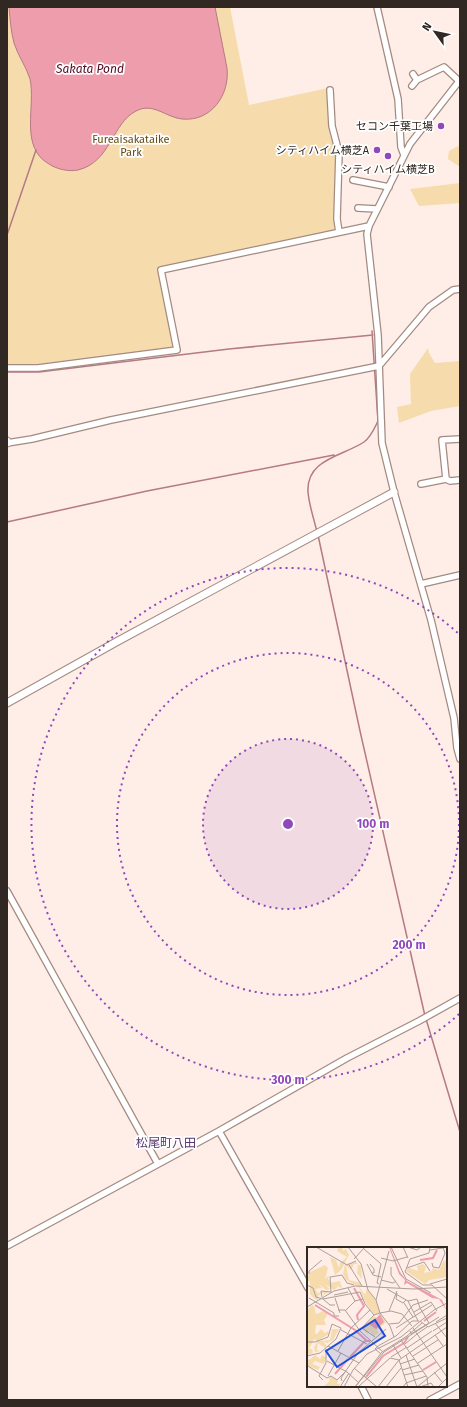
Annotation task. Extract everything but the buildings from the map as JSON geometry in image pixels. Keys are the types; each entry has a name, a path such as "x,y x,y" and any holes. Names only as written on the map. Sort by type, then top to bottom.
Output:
{"street":[{"path":"377,7 398,99 401,147 404,155"},
{"path":"412,86 417,80 444,67 460,81 410,144 377,209 367,234 379,366 382,443 394,492 432,620 452,705 460,759"},
{"path":"413,74 417,80"},
{"path":"330,90 332,126 339,153 337,219 339,232"},
{"path":"353,180 389,187"},
{"path":"358,208 377,209"},
{"path":"7,368 38,368 177,350 161,270 369,226"},
{"path":"7,442 32,439 111,420 379,366 429,307 453,290 460,289"},
{"path":"446,479 442,440 460,439"},
{"path":"421,484 446,479 450,481 460,480"},
{"path":"7,703 118,641 394,492"},
{"path":"421,584 460,575"},
{"path":"7,891 158,1164"},
{"path":"7,1246 219,1132 347,1058 460,998"},
{"path":"219,1132 307,1286"},
{"path":"430,1400 460,1384"},
{"path":"362,1387 368,1400"}],"green space":[{"name":"Fureaisakataike Park","path":"7,7 230,7 249,105 328,88 329,128 337,154 335,226 333,231 158,267 174,348 37,366 7,366"},
{"path":"460,145 460,167 448,159 449,151"},
{"path":"460,183 460,203 419,206 410,189"},
{"path":"428,348 429,353 435,363 460,361 460,406 431,411 399,423 397,407 411,404 410,374"}],"water":[{"name":"Sakata Pond","path":"9,7 215,7 227,68 227,78 222,97 210,111 202,116 192,119 176,118 148,108 136,111 121,124 105,151 89,166 74,171 63,170 55,167 40,157 34,147 31,137 30,79 14,43"}],"waterway":[{"path":"7,235 36,150"},
{"path":"317,532 310,507 308,492 309,481 313,472 319,465 327,460 364,442 378,421 372,331"},
{"path":"7,372 39,372 229,349 373,335"},
{"path":"7,522 147,491 334,455"},
{"path":"318,535 360,731 425,1016"},
{"path":"426,1019 460,1132"}],"place":[{"name":"セコン千葉工場","path":"441,126"},
{"name":"シティハイム横芝A","path":"377,150"},
{"name":"シティハイム横芝B","path":"388,156"}],"district":[{"name":"松尾町八田","path":"166,1143"}]}
